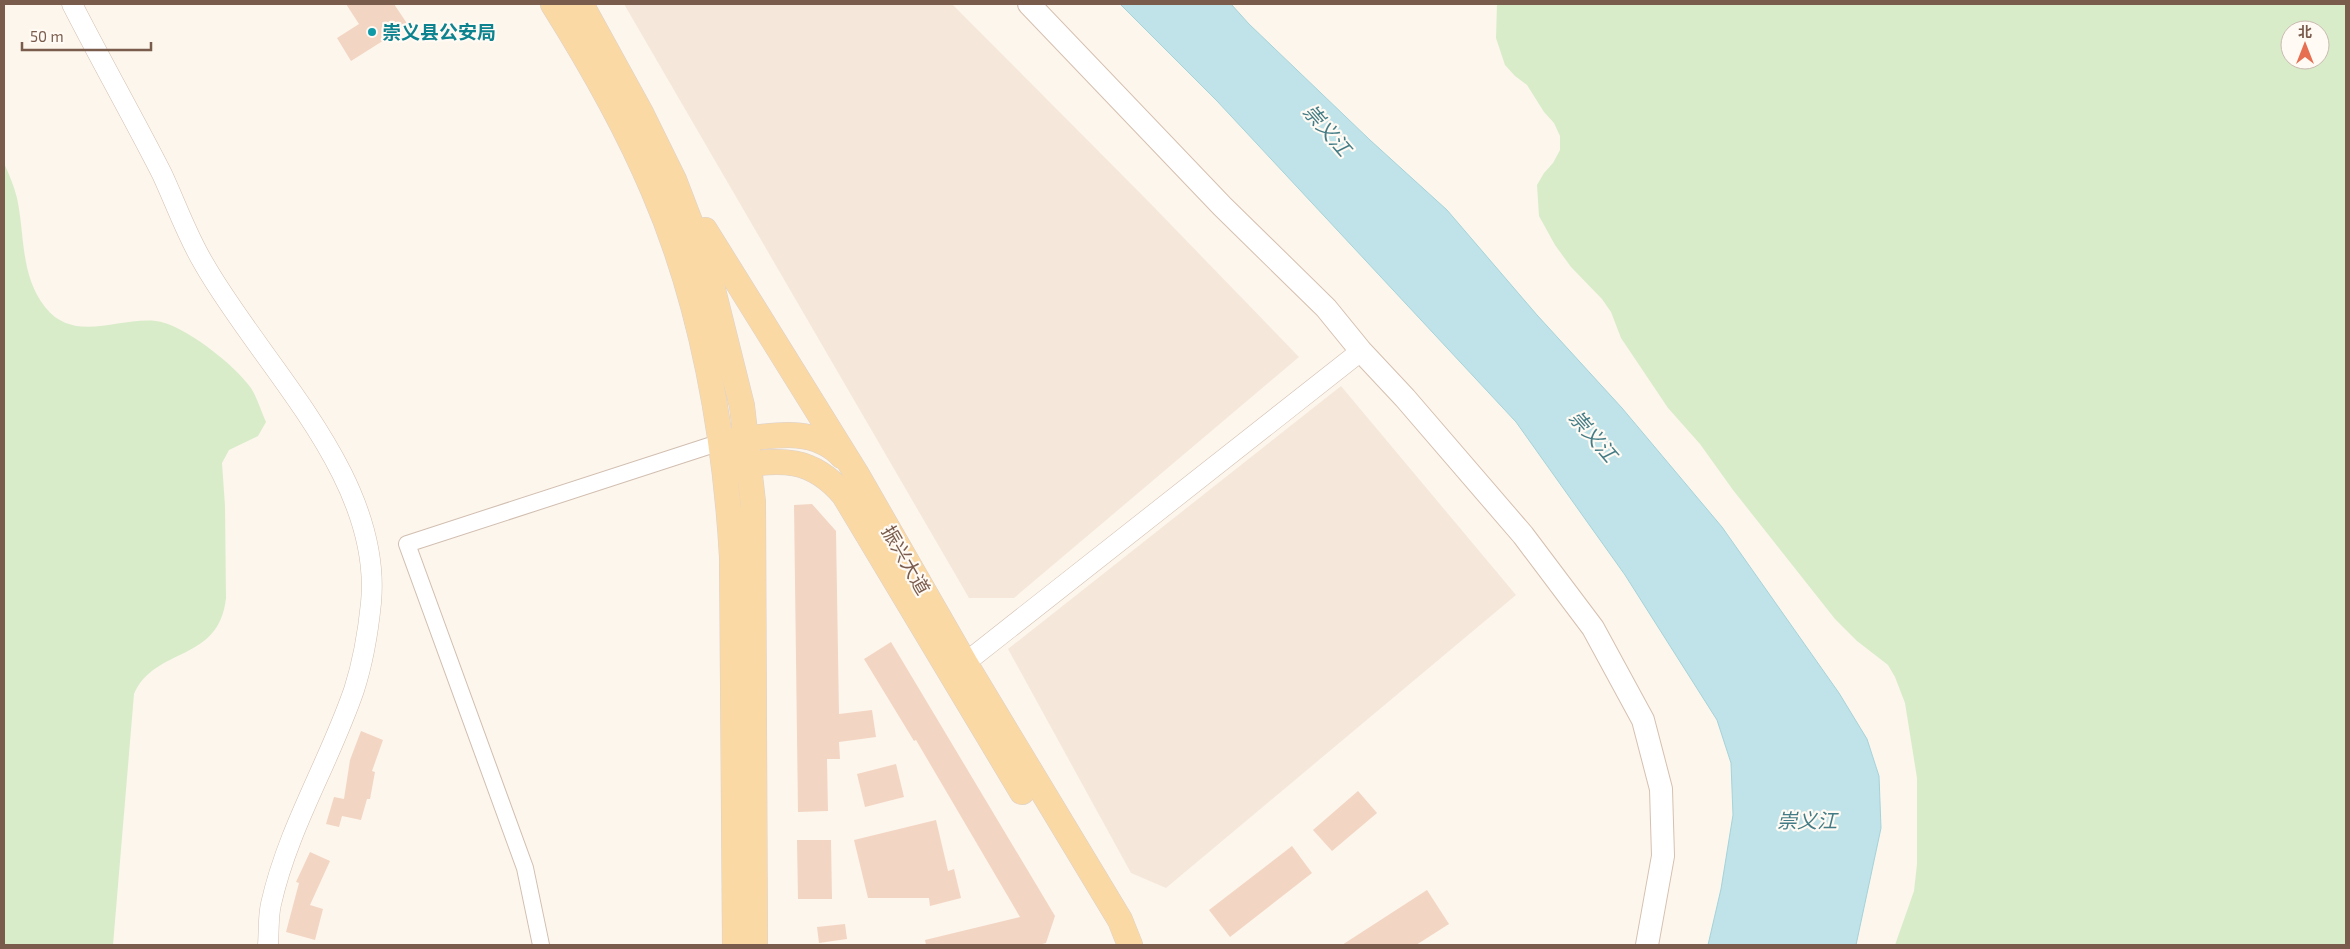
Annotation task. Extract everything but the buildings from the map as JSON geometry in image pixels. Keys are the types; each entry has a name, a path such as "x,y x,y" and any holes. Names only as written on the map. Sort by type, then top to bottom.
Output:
{"main road":[{"path":"553,4 616,115 653,190 684,274 714,401 721,442 736,465 752,502 754,554 755,945"},
{"path":"581,4 641,113 674,180 706,266 736,379 746,439 736,465 732,557 735,945"},
{"path":"1030,4 1222,206 1326,308 1361,351 1523,535 1593,628 1643,720 1661,789 1663,856 1647,945"},
{"name":"振兴大道","path":"674,180 856,473 958,668 1106,929 1112,945"},
{"path":"721,442 794,434 817,439 840,453 856,473"},
{"name":"振兴大道","path":"736,465 785,460 799,463 825,476 844,495 1120,920 1130,945"}],"street":[{"path":"72,4 161,173 203,263 244,328 300,403 332,454 360,516 370,561 371,600 365,650 354,691 303,808 283,861 270,906 268,945"},
{"path":"958,668 1361,351"},
{"path":"542,945 525,868 407,544 721,442"}],"shaded area":[{"path":"624,4 952,4 1148,201 1299,357 1014,598 969,598"},
{"path":"1341,386 1516,595 1166,888 1131,873 1008,649"}],"green space":[{"path":"1497,4 2346,4 2346,945 1895,945 1914,891 1917,864 1917,778 1905,703 1895,677 1888,665 1857,641 1835,619 1733,490 1700,444 1668,408 1621,338 1611,312 1602,299 1571,267 1555,245 1539,216 1537,185 1560,150 1560,136 1554,123 1544,112 1527,85 1505,65 1496,38"},
{"path":"4,163 17,198 27,268 37,295 45,307 57,318 69,324 83,327 156,321 167,324 194,337 221,357 251,388 266,422 258,436 229,450 222,463 225,506 226,598 221,619 212,634 199,644 156,668 144,679 134,694 113,945 4,945"}],"water":[{"name":"崇义江","path":"1120,4 1231,4 1249,24 1370,140 1447,210 1537,315 1622,408 1722,527 1839,693 1867,739 1879,776 1881,828 1856,945 1708,945 1721,889 1733,815 1731,763 1717,720 1625,575 1516,422 1217,101"}],"place":[{"name":"崇义县公安局","path":"372,32"}]}
